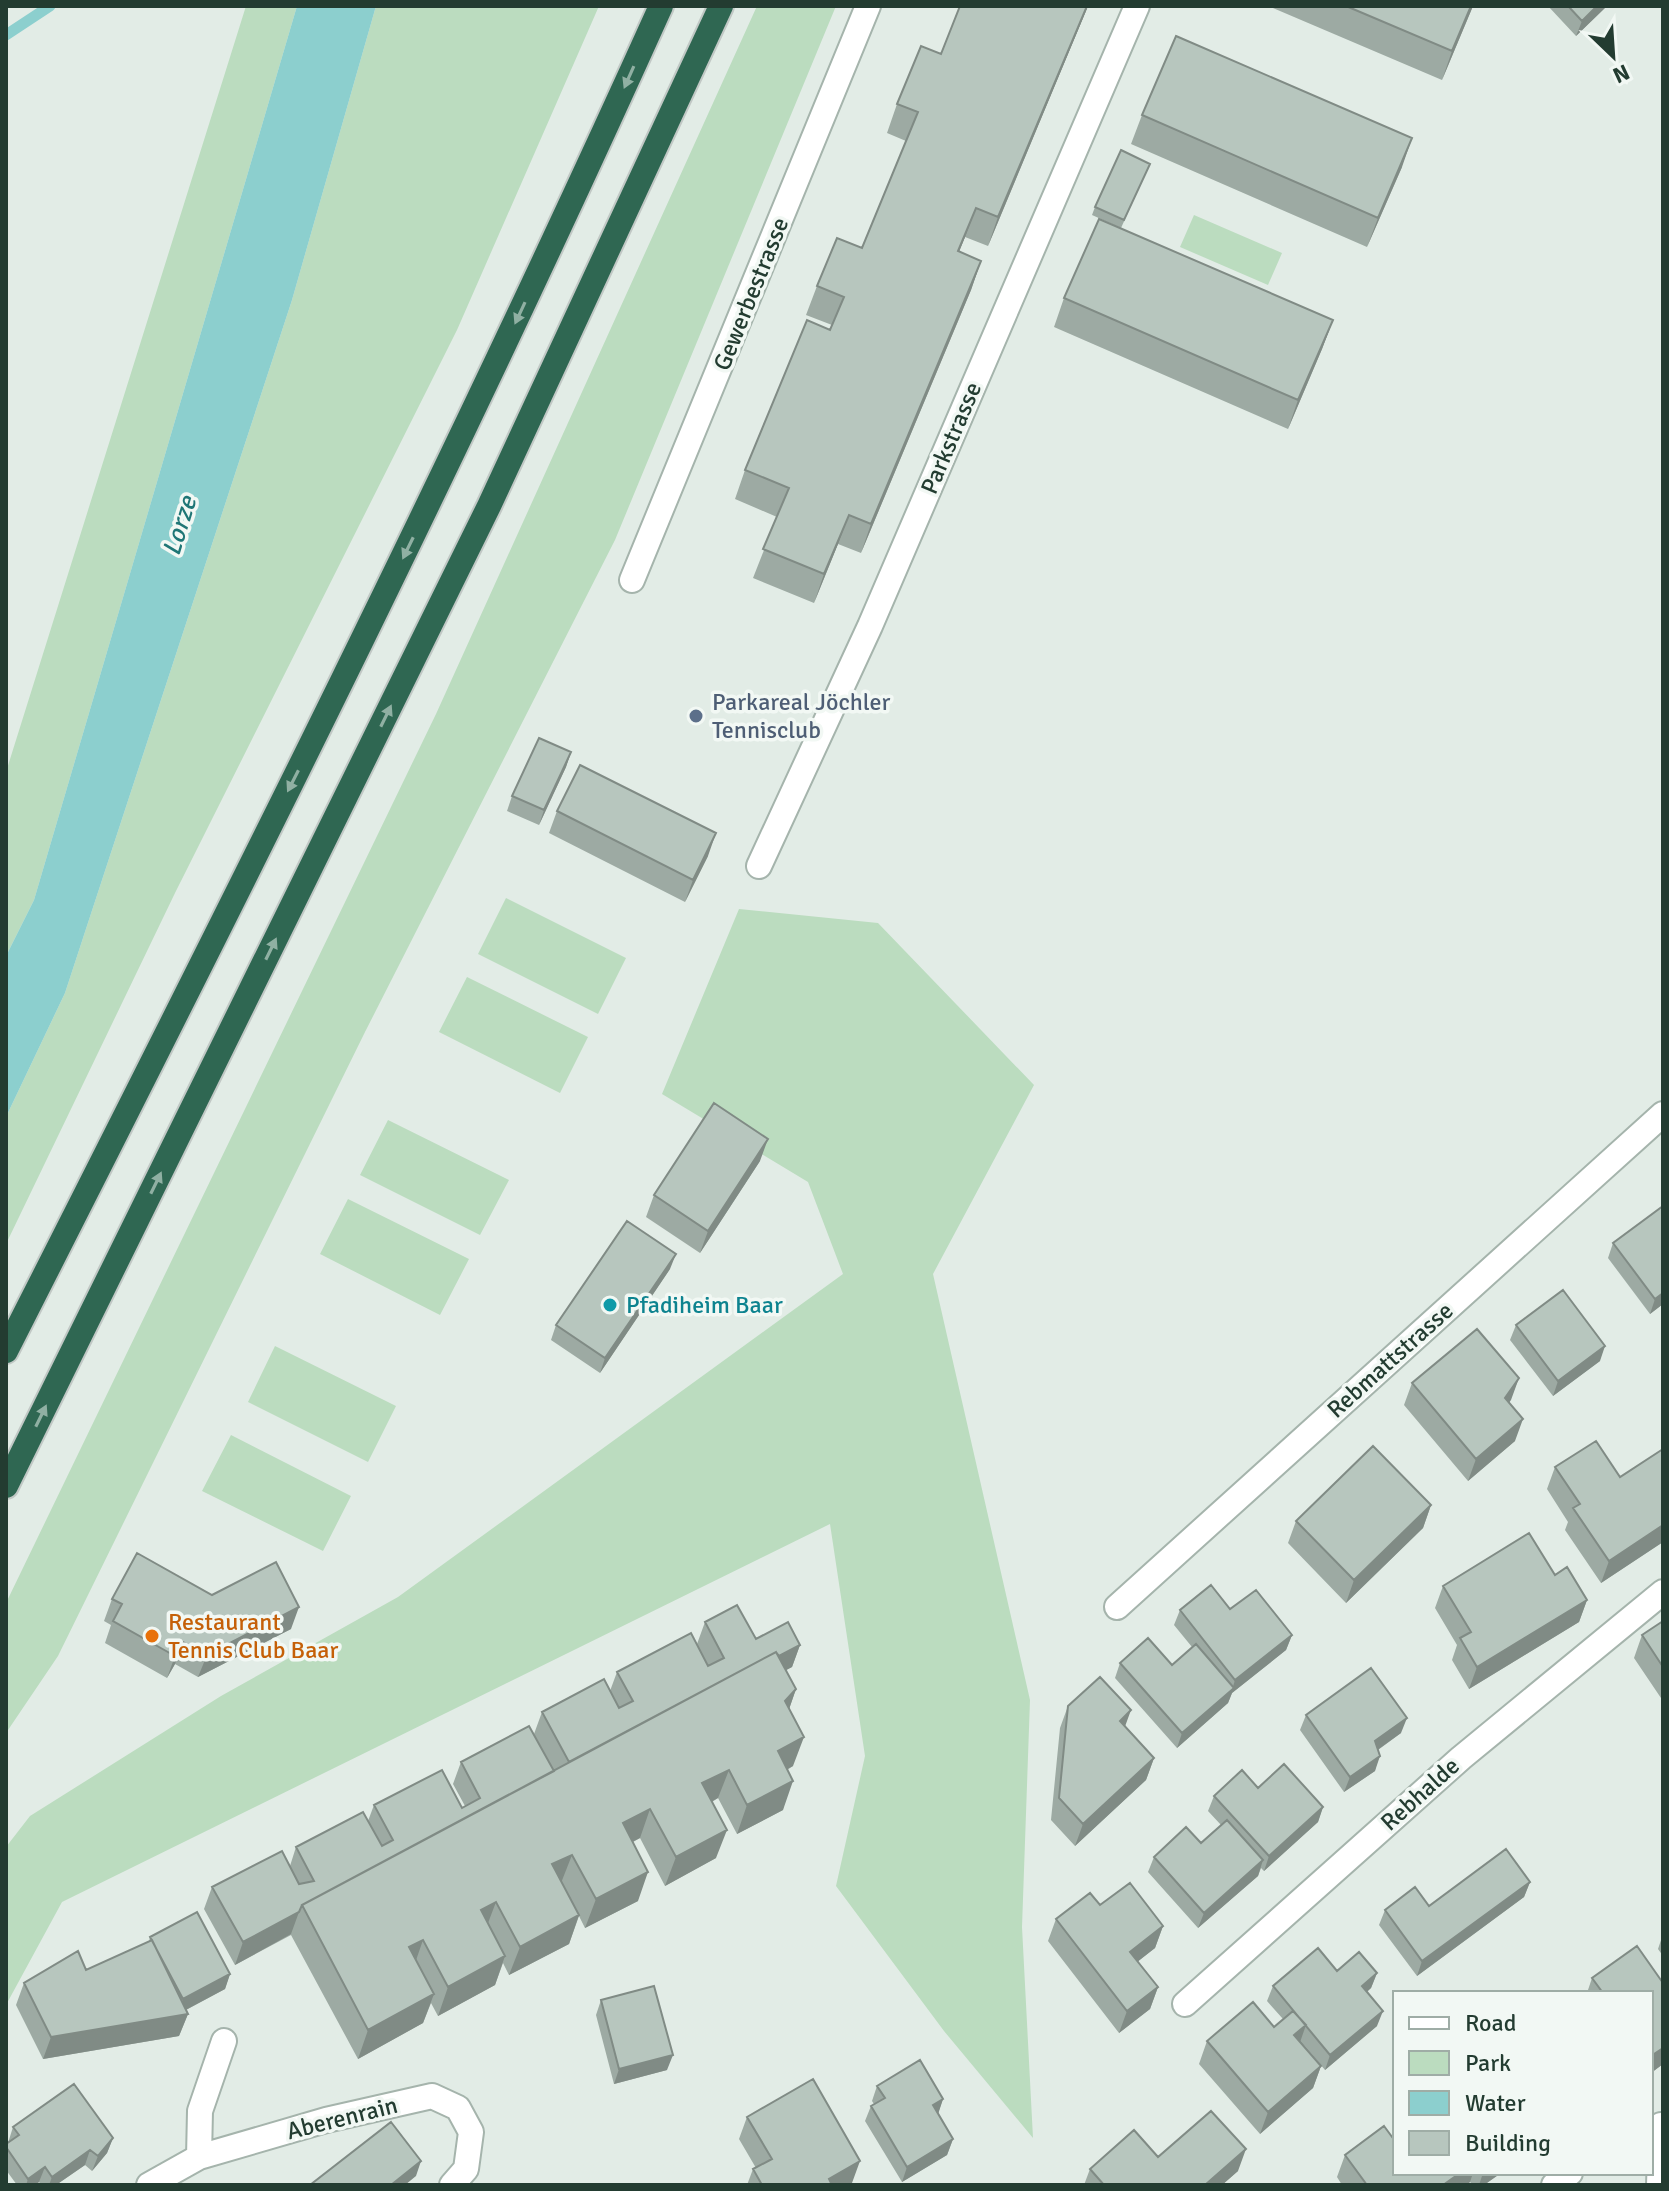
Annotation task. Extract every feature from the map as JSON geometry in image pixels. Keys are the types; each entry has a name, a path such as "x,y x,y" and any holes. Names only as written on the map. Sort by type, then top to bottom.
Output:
{"highway":[{"path":"6,1351 359,649 493,373 661,6"},
{"path":"6,1486 489,506 721,6"}],"street":[{"name":"Gewerbestrasse","path":"632,580 868,6"},
{"name":"Parkstrasse","path":"759,866 870,626 1137,6"},
{"name":"Rebmattstrasse","path":"1117,1607 1663,1114"},
{"name":"Rebhalde","path":"1185,2004 1461,1758 1663,1592"},
{"path":"199,2157 200,2111 224,2041"},
{"name":"Aberenrain","path":"149,2185 199,2157 326,2120 432,2096 458,2108 471,2132 466,2169 452,2185"},
{"path":"1658,2125 1659,2185"}],"green space":[{"path":"246,6 297,6 34,900 6,956 6,772"},
{"path":"376,6 599,6 457,330 175,893 6,1244 6,1117 65,993 292,300"},
{"path":"757,6 836,6 615,540 365,1032 58,1656 6,1733 6,1603 436,714"},
{"path":"1194,215 1282,253 1268,285 1180,247"},
{"path":"506,898 626,958 598,1014 478,954"},
{"path":"739,909 878,923 1034,1085 933,1274 1030,1700 1022,1927 1033,2138 944,2031 836,1886 865,1756 830,1524 62,1902 6,2005 6,1847 30,1816 221,1696 398,1597 843,1274 808,1182 662,1094"},
{"path":"467,977 588,1037 560,1093 439,1032"},
{"path":"388,1120 509,1180 480,1235 360,1175"},
{"path":"348,1199 469,1259 440,1315 320,1254"},
{"path":"275,1346 396,1406 368,1462 248,1402"},
{"path":"231,1435 351,1496 323,1551 202,1491"}],"water":[{"name":"Lorze","path":"297,6 376,6 292,300 65,993 6,1117 6,956 34,900"}],"building":[{"path":"960,6 1087,6 998,217 976,208 958,251 981,261 871,524 849,515 824,574 763,549 789,488 745,470 807,320 830,330 844,297 817,286 837,238 862,248 918,112 897,104 921,46 941,54"},
{"path":"1346,6 1471,6 1452,51"},
{"path":"1568,6 1597,6 1582,21"},
{"path":"1176,36 1412,138 1378,218 1142,115"},
{"path":"1121,150 1150,164 1124,220 1095,207"},
{"path":"1099,219 1333,320 1298,400 1064,298"},
{"path":"539,738 571,752 544,810 512,796"},
{"path":"580,765 716,833 693,880 557,811"},
{"name":"Pfadiheim Baar","path":"714,1103 768,1139 708,1231 654,1195"},
{"path":"1663,1206 1663,1293 1655,1299 1613,1243"},
{"name":"Pfadiheim Baar","path":"627,1221 676,1254 605,1358 556,1325"},
{"path":"1563,1290 1605,1346 1558,1381 1516,1325"},
{"path":"1477,1329 1519,1378 1505,1398 1523,1419 1476,1459 1412,1383"},
{"path":"1596,1441 1620,1477 1663,1449 1663,1525 1609,1561 1573,1508 1580,1504 1555,1467"},
{"path":"1373,1446 1431,1505 1354,1580 1296,1521"},
{"path":"1529,1533 1555,1575 1567,1567 1587,1600 1477,1667 1460,1638 1471,1632 1443,1586"},
{"path":"137,1553 212,1595 276,1562 299,1607 207,1655 183,1642 175,1656 113,1621 122,1604 112,1599"},
{"path":"1211,1585 1230,1609 1256,1590 1292,1635 1235,1680 1180,1610"},
{"path":"737,1605 756,1639 788,1622 800,1645 779,1656 776,1652 569,1762 542,1712 604,1679 619,1708 633,1701 617,1672 691,1633 708,1666 724,1658 705,1622"},
{"path":"1663,1621 1663,1667 1642,1635"},
{"path":"1148,1638 1172,1665 1196,1644 1234,1688 1182,1733 1120,1663"},
{"path":"776,1652 796,1689 785,1701 804,1737 778,1751 793,1781 747,1805 729,1770 702,1783 727,1830 676,1857 650,1809 623,1823 648,1872 596,1899 572,1855 552,1864 579,1915 520,1947 496,1902 481,1910 505,1956 448,1987 423,1940 409,1947 434,1994 368,2030 302,1905"},
{"path":"1371,1668 1407,1718 1375,1741 1380,1756 1350,1777 1306,1715"},
{"path":"1100,1677 1131,1710 1120,1721 1154,1758 1083,1824 1059,1798 1068,1706"},
{"path":"529,1726 554,1771 302,1905 299,1912 243,1942 212,1887 282,1851 299,1884 314,1881 296,1847 363,1812 382,1846 393,1840 374,1805 442,1770 462,1808 480,1798 461,1762"},
{"path":"1284,1764 1323,1807 1269,1856 1214,1796 1242,1770 1258,1788"},
{"path":"1227,1820 1263,1860 1204,1913 1154,1857 1186,1827 1201,1843"},
{"path":"1506,1849 1530,1882 1422,1961 1385,1910 1415,1887 1429,1906"},
{"path":"1130,1883 1163,1926 1130,1952 1158,1987 1127,2011 1056,1919 1090,1893 1100,1905"},
{"path":"197,1912 230,1974 183,1999 150,1937"},
{"path":"152,1940 188,2014 51,2037 24,1983 78,1951 86,1970"},
{"path":"1637,1946 1663,1983 1663,2048 1653,2055 1653,1991 1602,1991 1592,1978"},
{"path":"1318,1948 1337,1971 1359,1952 1377,1973 1362,1986 1383,2011 1330,2055 1273,1986"},
{"path":"654,1986 673,2055 619,2069 601,2000"},
{"path":"1253,2002 1274,2027 1293,2011 1306,2025 1294,2035 1321,2066 1268,2112 1207,2041"},
{"path":"920,2060 943,2099 933,2105 953,2139 907,2167 871,2106 885,2098 877,2086"},
{"path":"813,2079 860,2161 829,2179 832,2185 762,2185 753,2169 772,2159 747,2117"},
{"path":"74,2084 113,2138 98,2156 90,2150 52,2177 45,2167 28,2179 6,2147 19,2135 13,2127"},
{"path":"1211,2111 1246,2149 1205,2185 1104,2185 1090,2169 1134,2130 1158,2157"},
{"path":"391,2122 421,2161 391,2185 310,2185"},
{"path":"1384,2126 1393,2138 1393,2175 1457,2175 1443,2185 1367,2185 1345,2155"}],"waterway":[{"path":"6,35 50,6"}],"place":[{"name":"Parkareal Jöchler Tennisclub","path":"696,716"},
{"name":"Pfadiheim Baar","path":"610,1305"},
{"name":"Restaurant Tennis Club Baar","path":"152,1636"}]}
